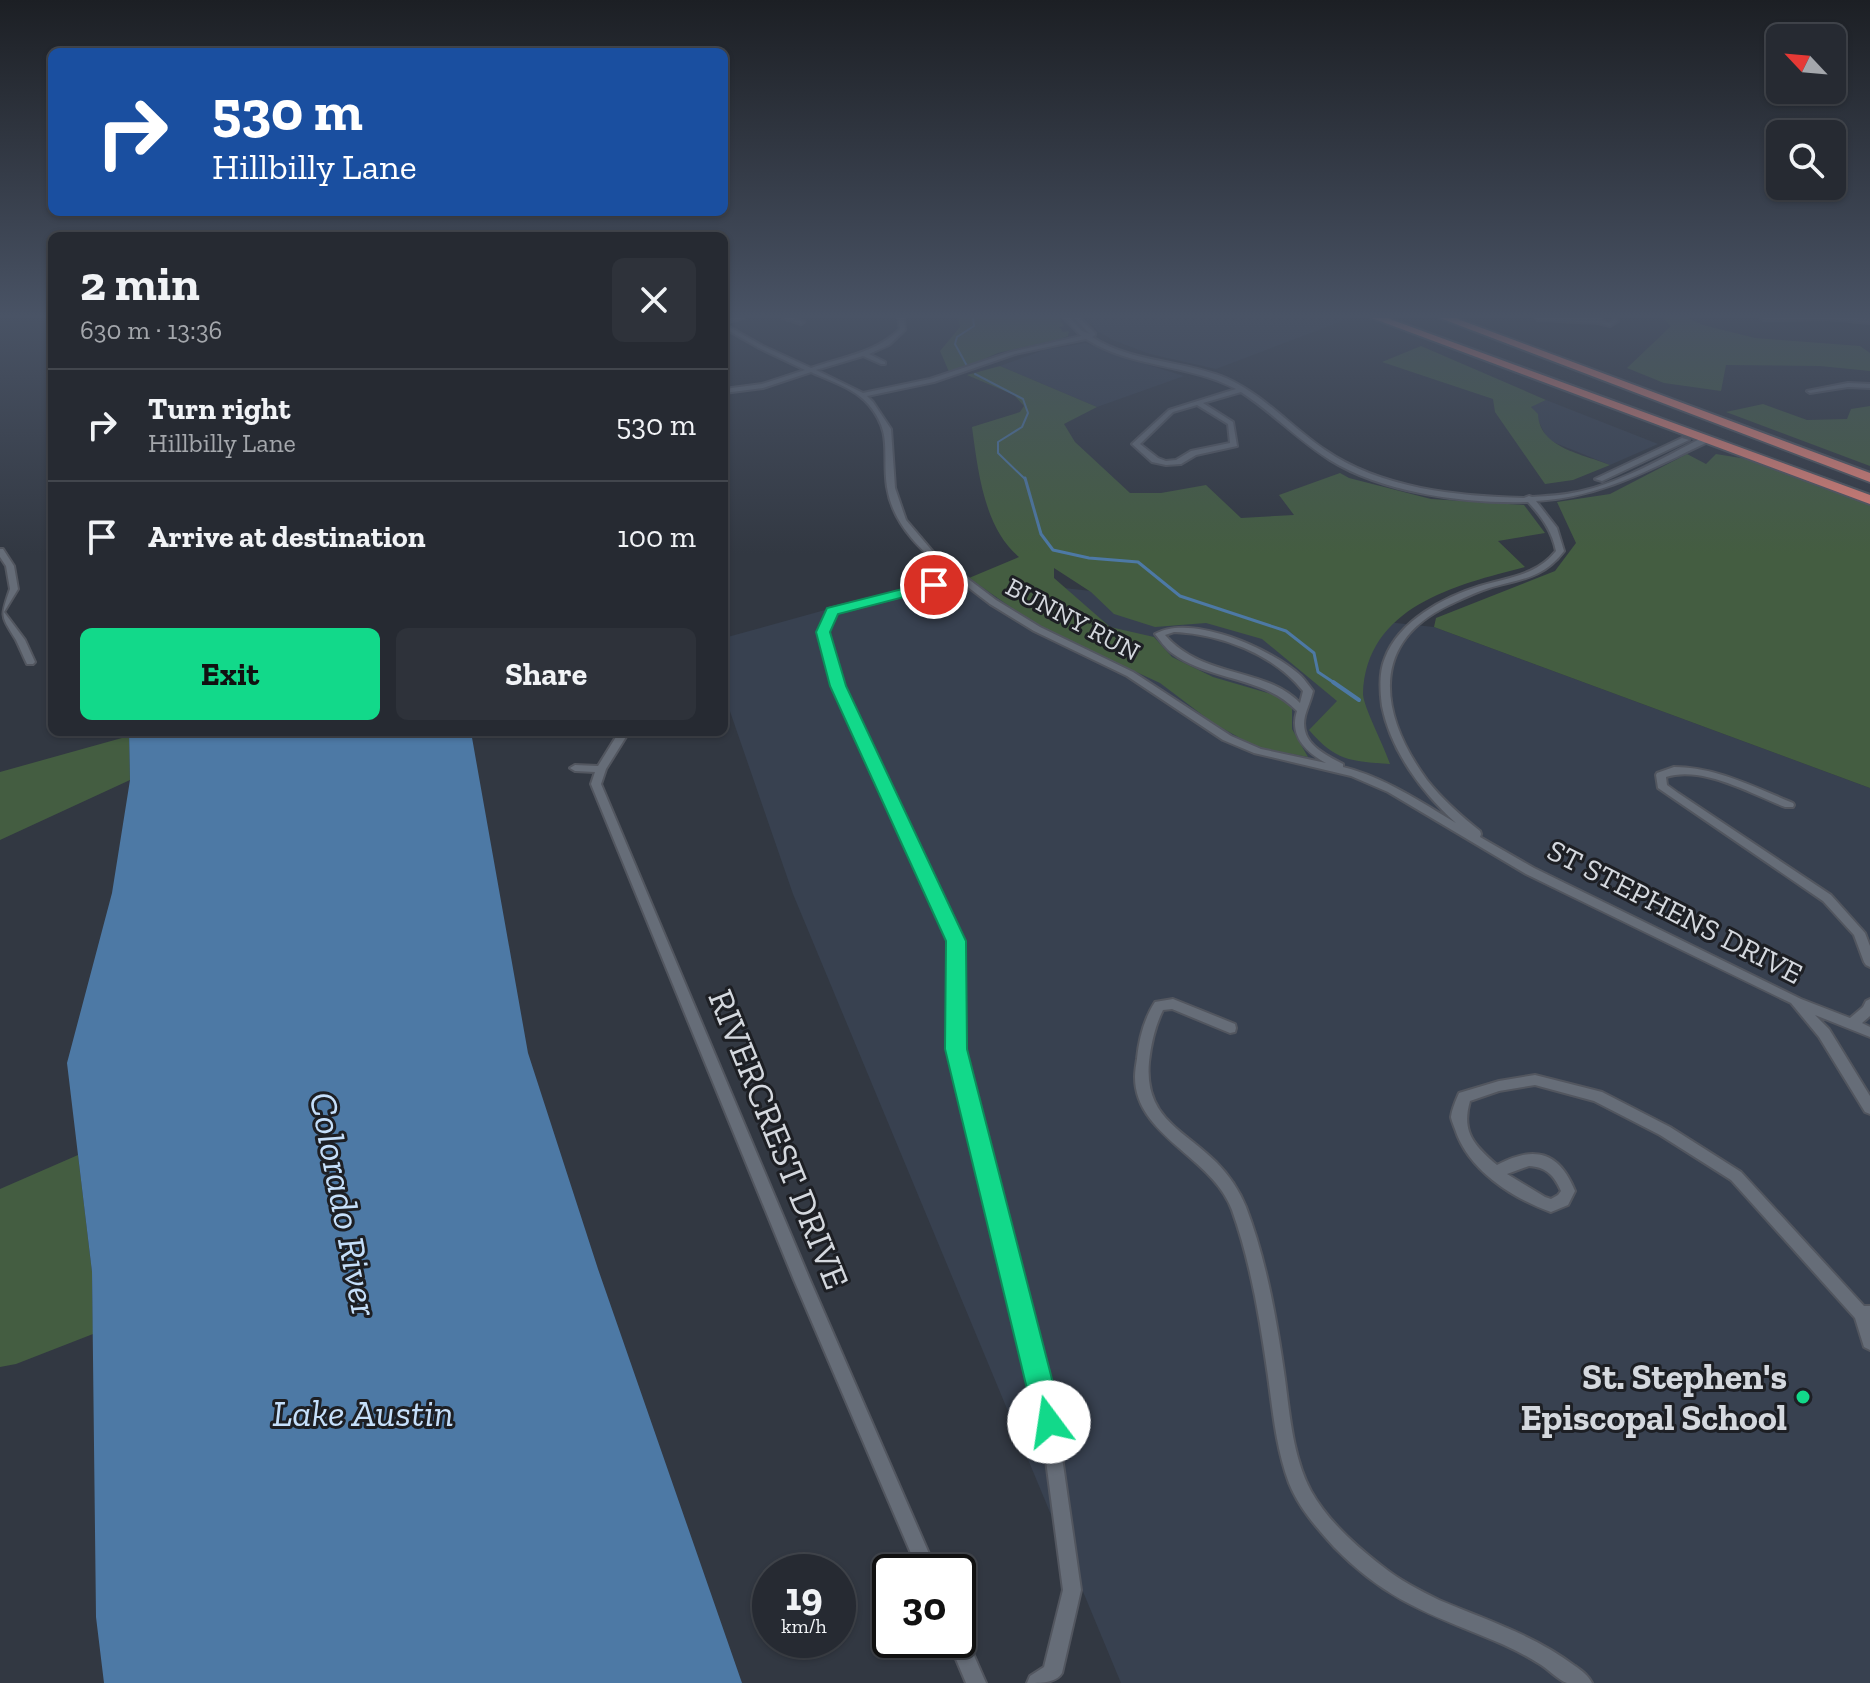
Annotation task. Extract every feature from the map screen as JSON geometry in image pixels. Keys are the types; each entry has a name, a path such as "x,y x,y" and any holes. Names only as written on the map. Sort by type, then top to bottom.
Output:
{"highway":[{"path":"1588,397 1870,500"},
{"path":"1654,397 1866,476"},
{"path":"1866,476 1845,477 1843,480 1870,494"}],"street":[{"name":"BUNNY RUN","path":"864,397 880,413 888,429 891,488 902,520 931,555 960,579 1037,629 1130,674 1227,738 1258,751 1354,773 1392,790 1502,854"},
{"path":"1196,402 1231,423 1234,444 1194,453 1184,461 1166,463 1155,460 1136,444 1171,411 1196,402 1215,397"},
{"path":"1251,397 1316,448 1369,476 1432,492 1543,500 1586,492 1700,438"},
{"path":"1502,854 1451,813 1419,778 1397,741 1386,713 1384,687 1388,666 1398,644 1436,608 1484,588 1541,571 1553,562 1560,551 1557,536 1552,523 1529,498"},
{"path":"0,551 10,566 14,589 0,612 20,640 30,662"},
{"path":"960,579 832,611 823,632 838,686 956,941 956,1049 1049,1422 1072,1590 1052,1673 1037,1683"},
{"path":"1302,711 1295,700 1285,694 1251,684 1185,657 1167,645 1161,632 1218,636 1272,660 1304,682 1308,691 1299,724 1301,739 1321,757 1354,773"},
{"path":"575,768 601,769 622,736"},
{"path":"1789,805 1707,773 1684,768 1671,769 1661,775 1662,786 1674,795 1827,898 1859,933 1870,962"},
{"name":"RIVERCREST DRIVE","path":"601,769 596,784 802,1280 920,1554"},
{"name":"ST STEPHENS DRIVE","path":"1502,854 1530,871 1795,1000 1824,1033 1870,1108"},
{"path":"1795,1000 1870,1032"},
{"path":"1230,1028 1173,1004 1166,1002 1159,1005 1153,1013 1140,1066 1141,1091 1150,1110 1168,1132 1192,1149 1219,1175 1237,1203 1258,1282 1274,1359 1283,1428 1295,1475 1315,1512 1335,1535 1398,1589 1542,1654 1582,1683"},
{"path":"1852,1024 1869,1009 1870,1004"},
{"path":"1496,1173 1525,1159 1544,1161 1564,1174 1568,1191 1563,1200 1551,1206 1532,1199 1496,1173 1469,1145 1458,1118 1464,1097 1499,1086 1535,1080 1597,1096 1665,1131 1736,1176 1865,1314 1870,1342"},
{"path":"965,1658 976,1683"}],"shaded area":[{"path":"1072,397 1126,397 1097,407"},
{"path":"1546,400 1658,444 1610,465 1548,440 1531,406"},
{"name":"St. Stephen's Episcopal School","path":"969,578 1434,627 1870,788 1870,1683 1121,1683 793,894 728,706 728,637 825,610"}],"green space":[{"path":"1015,397 1072,397 1097,407 1064,424 1075,442 1130,493 1161,493 1206,485 1241,518 1294,515 1279,495 1340,473 1431,499 1524,505 1545,533 1498,541 1525,567 1471,582 1419,604 1397,620 1380,640 1368,664 1363,694 1390,764 1344,758 1327,748 1309,730 1337,701 1262,639 1206,623 1155,627 1114,614 1091,592 1054,568 1054,578 1110,627 1154,637 1172,657 1213,677 1285,698 1292,707 1292,729 1308,757 1256,747 1213,723 1160,683 1039,627 969,578 1019,557 1007,545 990,515 980,480 972,427 1020,412 1024,406"},
{"path":"1486,397 1538,397 1546,400 1531,407 1538,414 1540,426 1546,435 1564,448 1610,465 1573,480 1545,484 1495,412 1493,399"},
{"path":"1763,404 1807,420 1847,419 1851,409 1870,406 1870,466 1726,412"},
{"path":"1687,454 1706,464 1716,454 1759,461 1870,502 1870,788 1434,627 1436,618 1555,571 1576,543 1557,502 1610,494"},
{"path":"129,736 130,780 0,840 0,772"},
{"path":"78,1155 92,1272 93,1334 16,1364 0,1367 0,1189"}],"water":[{"name":"Lake Austin","path":"129,736 472,736 528,1053 598,1269 742,1683 104,1683 96,1617 92,1272 67,1063 112,893 130,780"}],"waterway":[{"path":"1018,397 1023,399 1028,413 1022,427 998,442 998,453 1025,479"},
{"path":"1025,479 1041,534 1053,550 1089,558 1138,562 1180,596 1286,631 1314,653 1318,672 1333,682"},
{"path":"1333,682 1359,700"}],"place":[{"name":"St. Stephen's Episcopal School","path":"1803,1397"}],"route":[{"path":"934,585 832,611 823,632 838,686 956,941 956,1049 1049,1422"}],"water label":[{"name":"Colorado River","path":"344,1204"}]}
